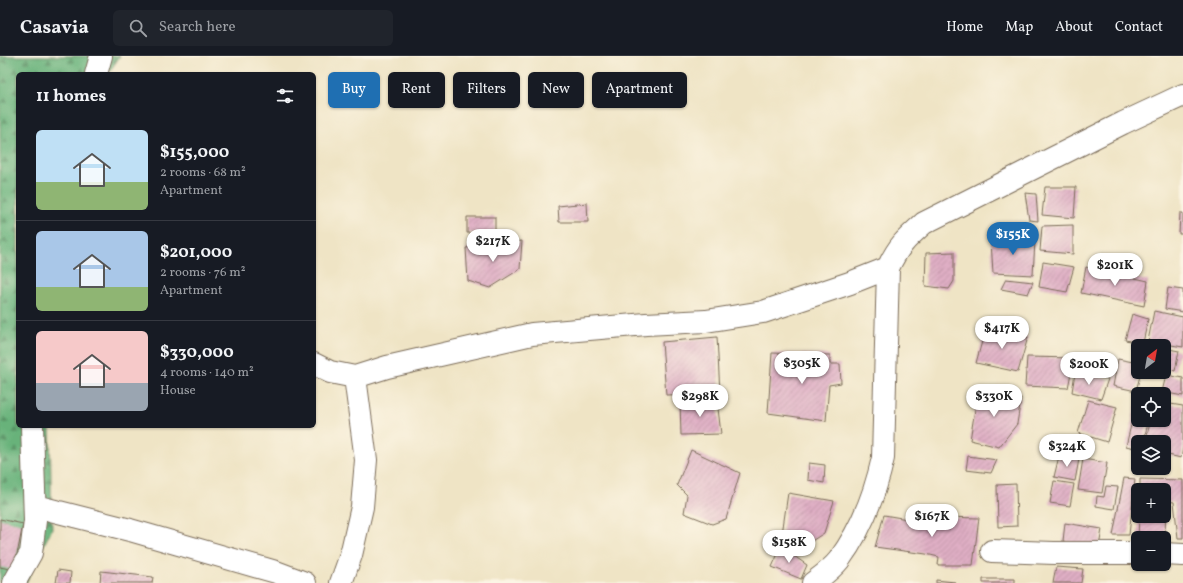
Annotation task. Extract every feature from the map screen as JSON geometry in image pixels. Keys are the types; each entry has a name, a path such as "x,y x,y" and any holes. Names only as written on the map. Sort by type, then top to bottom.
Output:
{"street":[{"path":"97,72 101,56"},
{"path":"814,583 838,561 854,536 878,482 883,458 888,268 894,255 903,242 924,223 1123,123 1183,96"},
{"path":"316,365 330,372 355,377 387,367 532,334 646,324 706,321 763,312 850,283 888,268"},
{"path":"341,583 351,555 362,507 366,460 355,377"},
{"path":"14,583 31,553 35,521 32,428"},
{"path":"35,506 130,530 276,572 305,583"},
{"path":"992,551 1131,553"},
{"path":"1171,554 1183,554"}],"green space":[{"path":"0,56 120,56 109,72 16,72 16,428 50,428 52,529 26,583 0,583"}],"building":[{"path":"1045,187 1076,187 1074,218 1042,215"},
{"path":"1025,193 1036,194 1038,221 1029,220"},
{"path":"587,203 588,222 559,222 558,206"},
{"path":"1180,213 1183,213 1183,234 1179,234"},
{"path":"467,217 495,217 495,233 467,233"},
{"path":"1073,225 1073,254 1040,251 1042,226"},
{"path":"1020,234 1019,239 1035,241 1033,275 993,273 991,241 1003,241 1003,236"},
{"path":"522,241 520,269 490,288 468,281 466,248"},
{"path":"954,252 954,281 949,289 925,286 926,253"},
{"path":"1043,262 1074,267 1067,292 1039,287"},
{"path":"1086,267 1148,281 1144,306 1081,293"},
{"path":"1006,279 1033,282 1028,294 1001,289"},
{"path":"1168,288 1183,290 1183,312 1165,309"},
{"path":"1154,311 1183,317 1183,347 1171,345 1171,339 1148,339"},
{"path":"1132,314 1148,319 1144,339 1131,339 1131,341 1125,340"},
{"path":"986,327 1028,337 1018,372 976,363"},
{"path":"717,337 720,393 666,395 662,342"},
{"path":"1171,349 1179,351 1175,371 1171,370"},
{"path":"772,353 830,355 830,364 840,364 841,383 829,385 826,421 768,413"},
{"path":"1027,357 1074,358 1068,388 1025,386"},
{"path":"1118,359 1131,362 1131,379 1139,379 1137,387 1131,387 1131,390 1113,386"},
{"path":"1075,373 1108,379 1101,399 1072,392"},
{"path":"1171,376 1183,378 1183,396 1171,394 1171,387 1163,387 1165,379 1171,379"},
{"path":"978,391 1021,398 1017,424 999,447 970,440"},
{"path":"717,400 721,434 681,435 680,401"},
{"path":"1088,400 1117,407 1107,442 1078,433"},
{"path":"1171,404 1183,406 1183,448 1181,458 1171,456 1171,435 1147,435 1149,427 1171,427"},
{"path":"1131,425 1131,427 1147,427 1145,435 1131,435 1131,447 1126,446"},
{"path":"691,450 740,473 726,519 712,524 684,513 687,495 677,485"},
{"path":"968,456 997,460 991,473 966,470"},
{"path":"1059,456 1079,459 1075,481 1054,477"},
{"path":"1083,459 1107,463 1102,493 1078,490"},
{"path":"809,463 825,465 824,483 808,480"},
{"path":"1124,478 1135,479 1135,483 1131,483 1131,516 1129,535 1113,535"},
{"path":"1140,479 1183,480 1183,538 1178,538 1174,502 1171,502 1171,483 1140,483"},
{"path":"1054,481 1074,484 1070,506 1050,503"},
{"path":"1016,484 1017,526 998,527 997,485"},
{"path":"1106,486 1118,487 1114,509 1096,506 1097,496 1104,497"},
{"path":"788,493 834,501 824,533 804,546 781,541"},
{"path":"884,515 942,525 942,517 979,518 973,565 938,565 939,557 875,547"},
{"path":"0,519 23,524 14,570 0,567"},
{"path":"1065,523 1102,529 1099,547 1063,541"},
{"path":"1139,523 1165,523 1165,531 1138,531"},
{"path":"781,547 807,565 801,579 772,567"},
{"path":"1056,567 1083,569 1081,583 1053,583"},
{"path":"58,570 71,572 70,583 56,583"},
{"path":"101,571 153,577 152,583 100,583"},
{"path":"983,579 1015,579 1015,583 983,583"},
{"path":"936,580 955,582 936,583"}]}
